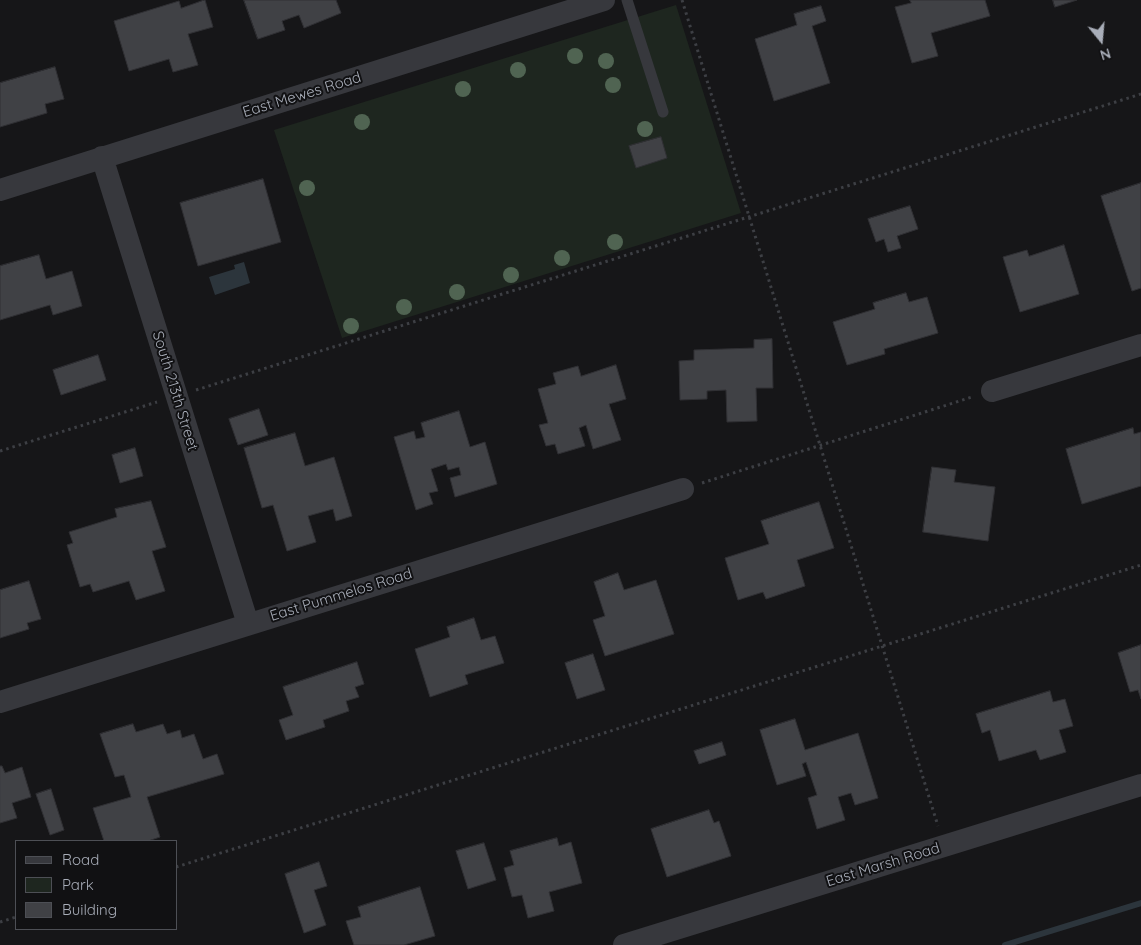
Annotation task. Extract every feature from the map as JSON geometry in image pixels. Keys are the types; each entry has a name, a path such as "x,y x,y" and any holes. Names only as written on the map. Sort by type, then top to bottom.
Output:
{"street":[{"name":"East Mewes Road","path":"0,190 604,0"},
{"name":"South 213th Street","path":"102,157 248,624"},
{"path":"992,391 1141,345"},
{"name":"East Pummelos Road","path":"0,702 682,489"},
{"name":"East Marsh Road","path":"624,945 1141,785"}],"lane":[{"path":"627,0 663,112"}],"path":[{"path":"682,0 944,846"},
{"path":"0,451 1141,94"},
{"path":"682,489 992,391"},
{"path":"178,866 1141,565"},
{"path":"0,922 15,917"}],"green space":[{"path":"676,5 741,213 342,338 274,130"}],"shaded area":[{"path":"244,262 250,283 215,295 209,277 235,269 234,265"}],"building":[{"path":"205,0 213,27 188,34 198,65 173,72 169,59 129,71 114,21 179,1 181,8"},
{"path":"244,0 336,0 341,13 304,28 299,15 282,21 285,30 258,39"},
{"path":"910,0 985,0 990,16 931,33 938,56 912,63 895,7 911,3"},
{"path":"1053,0 1077,0 1055,7"},
{"path":"821,6 826,21 812,26 830,83 774,101 755,39 797,25 794,14"},
{"path":"55,67 64,99 45,104 47,113 0,127 0,83"},
{"path":"661,137 667,158 636,168 629,146"},
{"path":"263,179 281,242 198,266 180,203"},
{"path":"1141,183 1141,288 1132,291 1101,196"},
{"path":"910,206 918,229 897,236 901,248 888,252 884,239 876,242 868,219"},
{"path":"1064,245 1079,294 1020,312 1003,257 1027,250 1029,256"},
{"path":"39,255 46,279 72,271 82,306 53,315 50,305 0,320 0,266"},
{"path":"906,293 909,302 927,297 938,333 884,349 885,354 847,365 833,322 875,309 873,303"},
{"path":"772,339 773,388 756,388 757,421 727,422 726,390 707,391 707,399 680,400 679,361 694,360 694,350 754,348 754,340"},
{"path":"98,355 106,380 61,395 53,370"},
{"path":"616,365 626,399 609,404 621,440 593,449 586,425 579,428 585,446 558,454 555,444 546,446 539,425 548,423 538,389 556,384 553,373 578,366 581,376"},
{"path":"259,409 268,435 238,445 229,419"},
{"path":"459,411 470,447 485,442 497,484 455,497 450,478 461,475 459,467 448,470 446,464 431,469 438,491 429,493 433,504 416,510 394,437 414,431 416,439 425,437 421,423"},
{"path":"1133,428 1134,434 1141,432 1141,486 1082,504 1066,449"},
{"path":"295,433 305,466 334,457 352,516 336,521 333,509 308,516 316,542 287,551 273,505 262,508 244,448"},
{"path":"135,448 143,476 120,483 112,455"},
{"path":"932,467 956,470 954,482 995,487 988,541 923,532"},
{"path":"151,501 166,547 152,551 165,591 136,600 129,581 93,592 90,584 80,587 67,545 73,543 69,532 117,517 115,509"},
{"path":"819,502 834,548 797,560 805,586 766,599 763,592 738,600 725,558 769,544 761,521"},
{"path":"618,573 624,590 656,580 674,634 605,656 593,620 605,616 594,582"},
{"path":"29,581 41,619 27,623 29,629 0,638 0,590"},
{"path":"474,618 481,640 495,636 504,663 465,675 468,684 430,697 415,649 450,637 447,627"},
{"path":"1141,645 1141,699 1138,690 1130,692 1118,653"},
{"path":"593,654 605,690 577,699 565,663"},
{"path":"357,662 364,684 355,687 359,697 346,701 349,711 323,720 325,727 286,740 279,720 293,715 283,687"},
{"path":"1050,691 1053,702 1065,699 1073,726 1059,730 1066,752 1040,760 1036,750 999,761 990,730 982,733 976,714"},
{"path":"795,719 805,750 858,733 878,798 855,805 851,793 838,797 845,820 817,829 808,798 817,795 806,762 802,764 806,776 777,785 760,730"},
{"path":"133,724 136,732 163,724 167,734 180,730 182,738 194,734 203,759 217,754 224,774 147,797 160,837 151,840 104,840 93,808 131,797 124,775 115,777 100,734"},
{"path":"722,742 726,755 699,764 694,751"},
{"path":"0,766 2,766 5,773 22,767 31,797 12,803 17,818 0,823"},
{"path":"51,789 64,830 50,835 36,794"},
{"path":"709,810 714,823 719,821 731,856 667,877 651,829"},
{"path":"557,838 559,846 571,842 582,883 549,892 554,911 528,918 522,895 512,897 504,868 514,865 510,851"},
{"path":"484,843 496,880 468,889 456,851"},
{"path":"319,862 327,886 314,890 326,925 304,933 285,874"},
{"path":"420,887 435,936 404,945 354,945 346,921 361,917 358,907"}],"waterway":[{"path":"1005,945 1141,903"}]}
